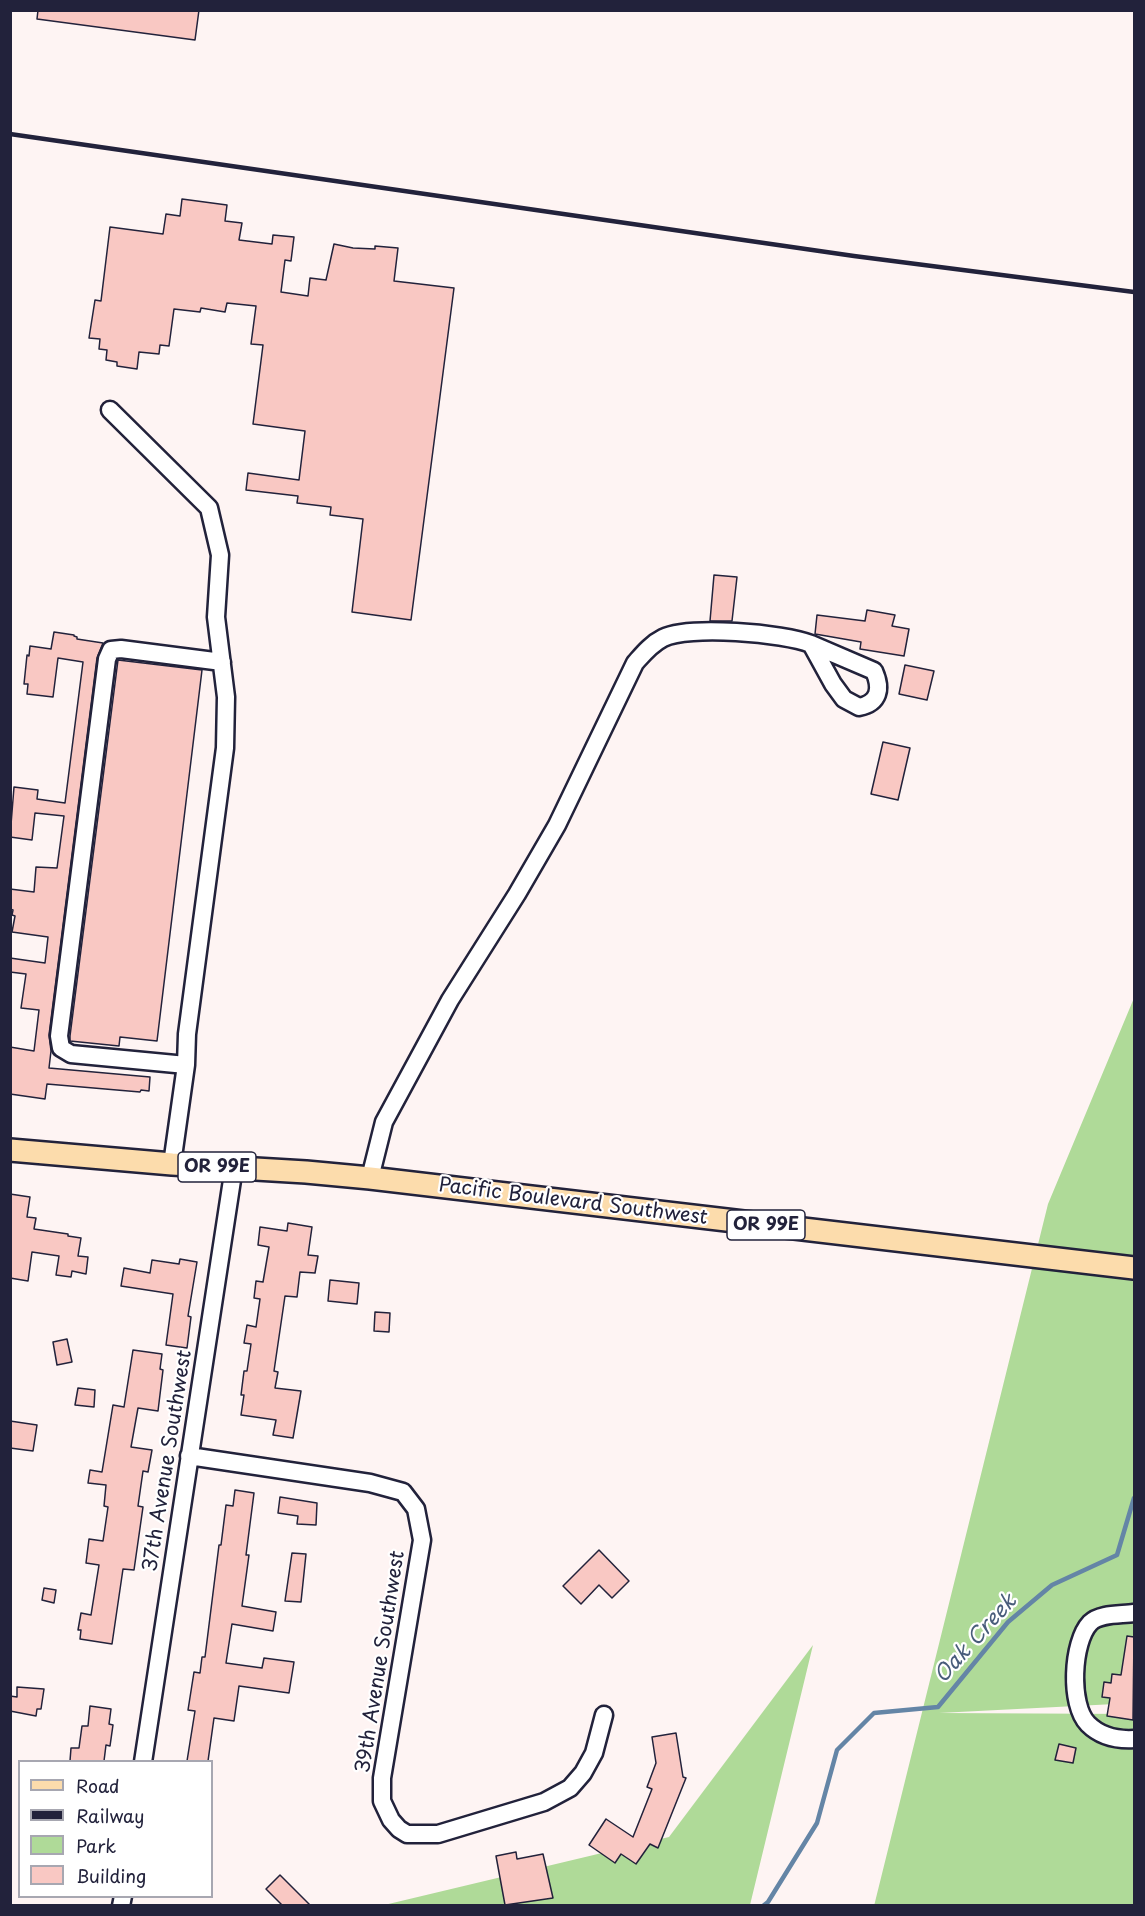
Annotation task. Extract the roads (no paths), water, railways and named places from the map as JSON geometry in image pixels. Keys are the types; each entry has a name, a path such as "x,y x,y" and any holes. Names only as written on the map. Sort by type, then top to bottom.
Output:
{"main road":[{"name":"Pacific Boulevard Southwest","path":"10,1150 370,1178 1134,1268"}],"street":[{"path":"110,410 209,508 220,555 216,617 226,697 225,748 172,1164"},
{"path":"370,1178 384,1122 450,1000 517,894 557,825 635,663 648,648 663,637 680,633 700,631 780,636 811,644"},
{"path":"186,1065 70,1054 61,1048 59,1036 107,659 111,650 121,649 222,662"},
{"name":"37th Avenue Southwest","path":"143,1760 234,1167"},
{"name":"39th Avenue Southwest","path":"189,1456 370,1483 403,1491 416,1509 422,1539 382,1778 382,1801 391,1820 399,1829 407,1834 438,1834 544,1802 570,1788 584,1773 594,1753 603,1715"},
{"path":"1134,1613 1108,1615 1091,1621 1084,1632 1075,1668 1078,1709 1087,1723 1101,1735 1120,1740 1134,1739"}],"waterway":[{"name":"Oak Creek","path":"763,1906 768,1902 817,1823 837,1750 874,1713 938,1707 1008,1622 1052,1585 1117,1555 1134,1498"}],"railway":[{"path":"10,134 854,256 1134,292"}]}
